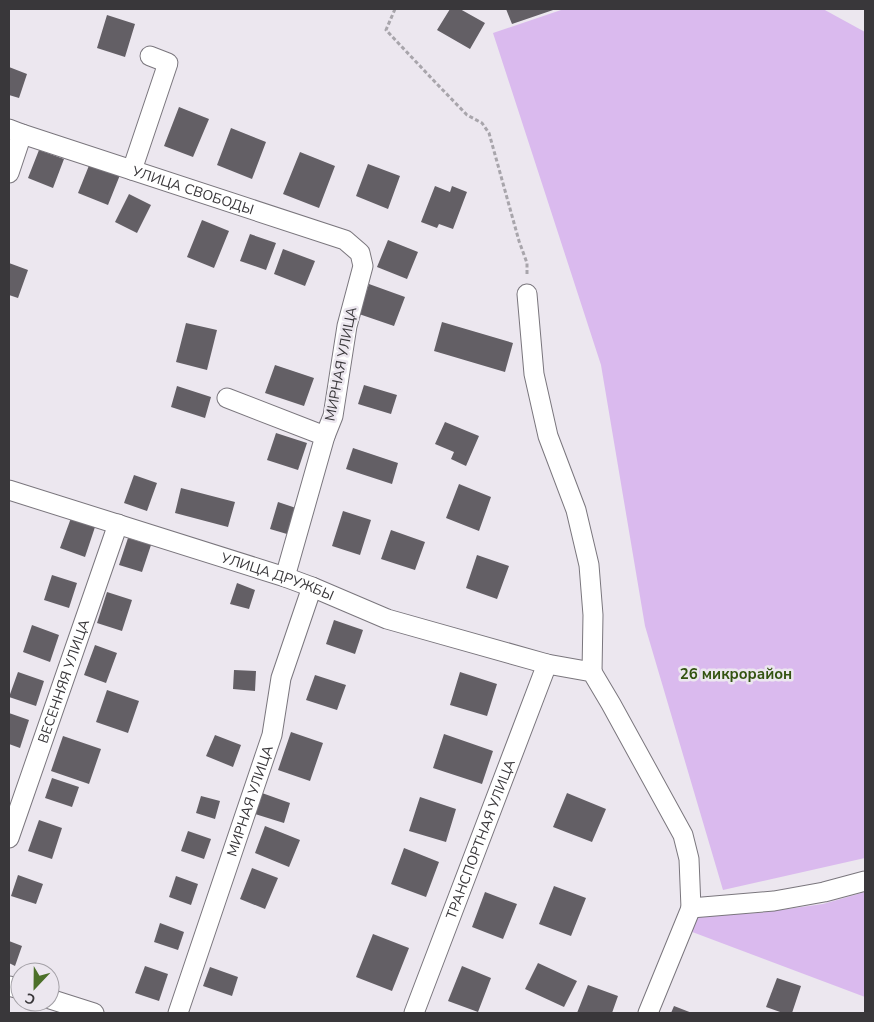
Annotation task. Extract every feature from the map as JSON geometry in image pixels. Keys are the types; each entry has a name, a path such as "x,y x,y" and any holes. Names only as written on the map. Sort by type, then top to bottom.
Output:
{"street":[{"path":"132,170 168,63 150,56"},
{"path":"9,173 15,131"},
{"name":"УЛИЦА СВОБОДЫ","path":"15,131 345,240 360,254 363,266"},
{"name":"МИРНАЯ УЛИЦА","path":"285,577 325,436 333,416 348,326 363,266"},
{"path":"527,294 534,374 548,436 576,510 589,566 593,615 592,672 683,835 689,859 690,908 648,1013"},
{"path":"227,398 325,436"},
{"name":"УЛИЦА ДРУЖБЫ","path":"9,490 285,577 386,619 547,664 592,672"},
{"name":"ВЕСЕННЯЯ УЛИЦА","path":"9,838 118,524"},
{"name":"МИРНАЯ УЛИЦА","path":"178,1013 272,735 281,678 312,587"},
{"name":"ТРАНСПОРТНАЯ УЛИЦА","path":"414,1013 547,664"},
{"path":"690,908 774,901 824,892 865,881"},
{"path":"60,1002 94,1013"}],"path":[{"path":"395,9 386,30 468,115 482,122 489,132 519,241 527,263 527,294"}],"shaded area":[{"path":"564,9 823,9 865,32 865,858 723,890 645,626 601,365 493,33"},
{"path":"865,892 865,997 687,930 693,916 758,913 823,904"}],"building":[{"path":"450,9 460,9 485,23 470,49 437,30"},
{"path":"506,9 556,9 512,24"},
{"path":"107,15 135,24 125,57 97,48"},
{"path":"9,67 27,74 19,98 9,95"},
{"path":"179,107 209,119 193,157 164,146"},
{"path":"231,128 266,142 252,179 217,165"},
{"path":"39,150 64,159 53,188 28,178"},
{"path":"300,152 335,166 319,208 283,194"},
{"path":"90,163 120,175 108,205 78,193"},
{"path":"368,164 400,176 388,209 356,196"},
{"path":"435,186 450,192 452,186 467,192 453,229 439,224 437,228 421,222"},
{"path":"129,194 151,205 137,233 115,222"},
{"path":"202,220 229,231 214,268 187,257"},
{"path":"250,234 276,243 266,270 240,261"},
{"path":"388,240 418,252 407,279 377,267"},
{"path":"283,249 315,261 305,286 274,274"},
{"path":"9,263 28,270 18,298 9,295"},
{"path":"369,284 405,297 394,326 359,314"},
{"path":"442,322 513,343 505,372 434,351"},
{"path":"186,323 217,330 207,370 176,362"},
{"path":"275,365 314,378 304,406 265,393"},
{"path":"364,385 397,395 391,414 358,404"},
{"path":"177,386 211,397 205,418 171,407"},
{"path":"445,422 479,436 466,466 451,459 454,452 435,444"},
{"path":"276,433 307,443 298,470 267,460"},
{"path":"353,448 398,463 392,484 346,469"},
{"path":"134,475 157,483 147,511 124,503"},
{"path":"459,484 491,497 479,531 446,518"},
{"path":"181,488 235,502 228,527 175,513"},
{"path":"278,502 296,508 287,534 270,529"},
{"path":"343,511 371,520 360,555 332,546"},
{"path":"71,518 95,527 85,557 60,548"},
{"path":"391,530 425,542 415,570 381,559"},
{"path":"128,538 151,545 142,572 119,565"},
{"path":"477,555 509,566 497,599 466,588"},
{"path":"52,575 77,583 69,608 44,600"},
{"path":"237,583 255,590 249,609 230,604"},
{"path":"107,592 132,600 122,631 97,623"},
{"path":"334,620 363,630 355,654 326,644"},
{"path":"32,625 59,635 50,662 23,652"},
{"path":"95,645 117,653 106,683 84,675"},
{"path":"234,670 256,671 255,691 233,689"},
{"path":"18,672 44,681 36,706 9,697"},
{"path":"460,672 497,684 487,716 450,705"},
{"path":"315,675 346,685 337,710 306,700"},
{"path":"107,690 139,701 128,733 96,722"},
{"path":"9,713 29,720 20,748 9,744"},
{"path":"291,732 323,743 310,781 278,770"},
{"path":"444,734 493,751 482,784 433,768"},
{"path":"215,735 241,745 233,767 206,756"},
{"path":"63,736 101,749 89,784 51,771"},
{"path":"52,778 79,787 72,807 45,798"},
{"path":"262,793 290,803 284,823 255,814"},
{"path":"567,793 606,809 592,842 553,827"},
{"path":"201,796 220,801 215,819 196,813"},
{"path":"420,797 456,809 446,842 409,831"},
{"path":"39,820 62,828 52,859 28,851"},
{"path":"265,826 300,840 289,867 255,853"},
{"path":"188,831 211,839 204,859 181,851"},
{"path":"404,848 439,862 426,897 391,884"},
{"path":"252,868 278,878 265,909 240,899"},
{"path":"18,875 43,884 36,904 11,896"},
{"path":"176,876 198,884 191,905 169,897"},
{"path":"554,886 586,898 571,936 539,924"},
{"path":"485,892 517,904 503,939 472,927"},
{"path":"160,923 184,932 178,950 154,942"},
{"path":"373,934 409,948 392,991 356,977"},
{"path":"9,941 22,946 16,962 9,963"},
{"path":"538,963 577,981 564,1007 525,989"},
{"path":"145,966 168,974 159,1001 135,993"},
{"path":"462,966 491,978 478,1012 448,1001"},
{"path":"210,967 238,977 232,996 203,986"},
{"path":"777,978 801,986 792,1013 783,1013 766,1007"},
{"path":"588,985 618,996 612,1013 577,1013"},
{"path":"674,1006 692,1013 671,1013"}],"district":[{"name":"26 микрорайон","path":"736,674"}]}
